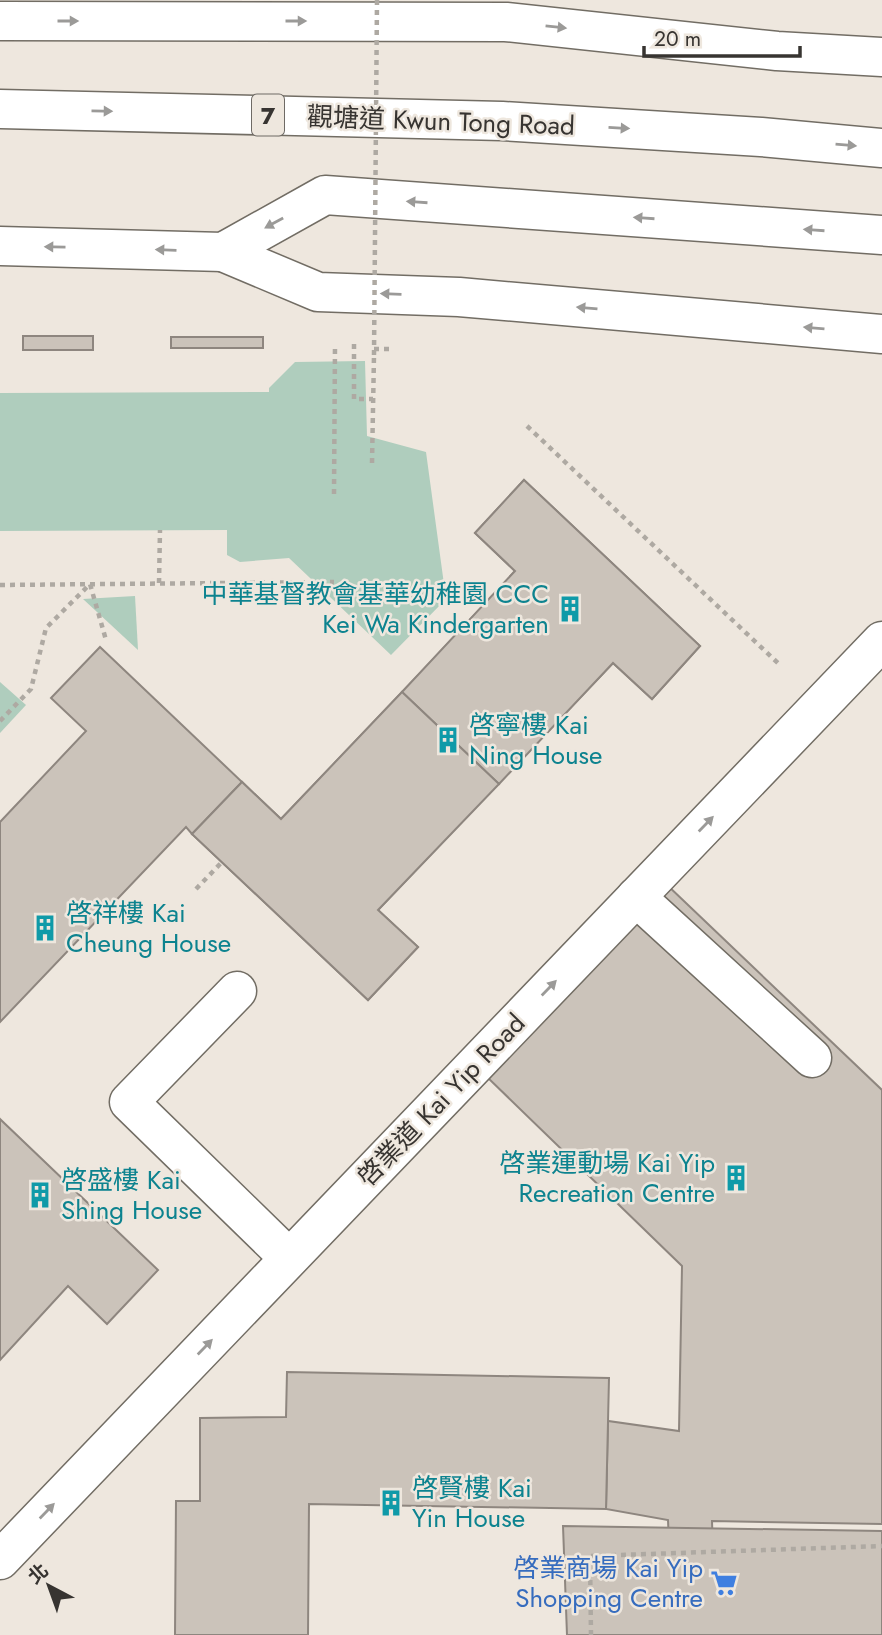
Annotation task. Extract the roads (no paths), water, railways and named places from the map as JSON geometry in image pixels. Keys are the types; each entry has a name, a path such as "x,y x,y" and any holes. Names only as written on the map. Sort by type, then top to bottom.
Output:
{"main road":[{"path":"0,21 507,11 777,51 882,57"},
{"name":"觀塘道 Kwun Tong Road","path":"0,109 502,121 882,148"},
{"path":"223,252 325,195 882,235"},
{"path":"0,246 223,252 318,292 459,297 882,334"},
{"name":"啓業道 Kai Yip Road","path":"0,1560 882,641"},
{"path":"636,897 812,1058"},
{"path":"237,991 129,1102 289,1258"}],"place":[{"name":"中華基督教會基華幼稚園 CCC Kei Wa Kindergarten","path":"570,609"},
{"name":"啓寧樓 Kai Ning House","path":"448,740"},
{"name":"啓祥樓 Kai Cheung House","path":"45,928"},
{"name":"啓業運動場 Kai Yip Recreation Centre","path":"736,1178"},
{"name":"啓盛樓 Kai Shing House","path":"40,1195"},
{"name":"啓賢樓 Kai Yin House","path":"391,1503"},
{"name":"啓業商場 Kai Yip Shopping Centre","path":"724,1583"}]}
